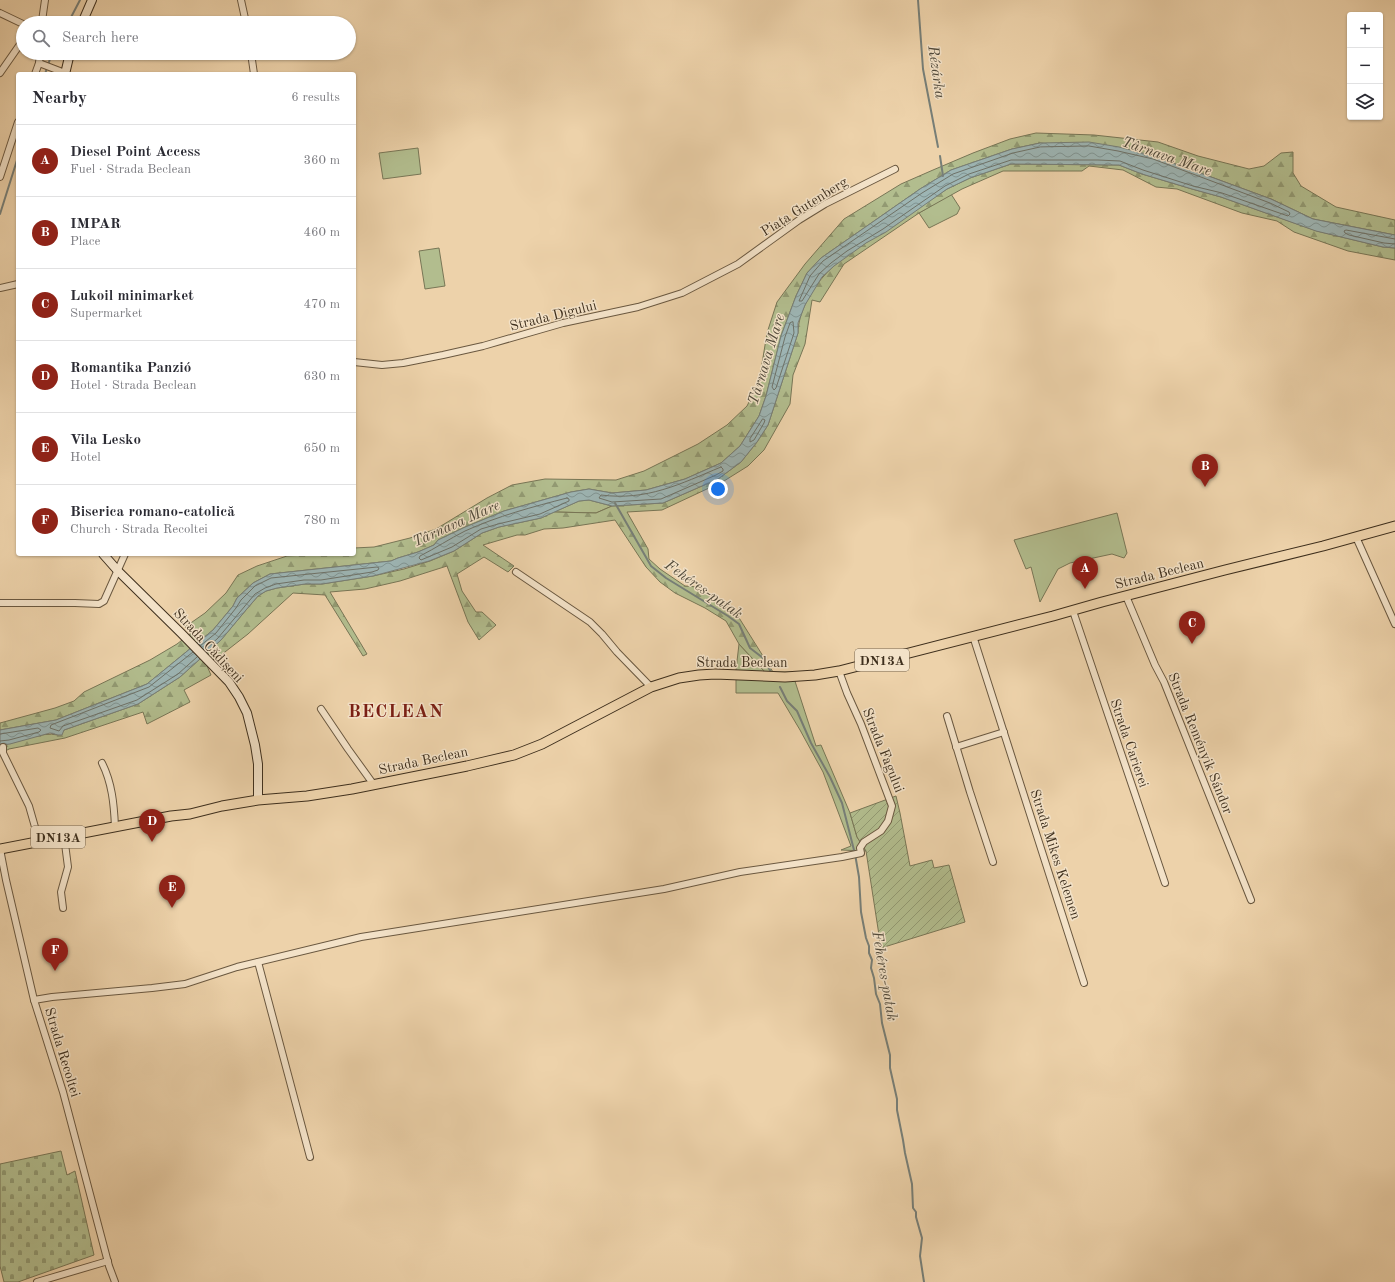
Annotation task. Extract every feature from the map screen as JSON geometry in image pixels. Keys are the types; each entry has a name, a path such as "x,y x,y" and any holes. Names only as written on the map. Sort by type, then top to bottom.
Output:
{"main road":[{"path":"85,16 92,0"},
{"path":"65,72 68,60"},
{"name":"Strada Beclean","path":"0,849 258,800 314,795 374,785 467,766 524,751 561,734 651,687 679,678 699,675 785,677 839,671 1395,526"},
{"name":"Strada Cădișeni","path":"106,556 118,571 187,638 232,686 239,697 247,714 255,745 258,764 258,800"}],"street":[{"path":"43,16 45,0"},
{"path":"241,0 244,16"},
{"path":"0,13 16,21"},
{"path":"0,73 16,50"},
{"path":"36,72 41,64 41,60"},
{"path":"252,60 254,72"},
{"path":"41,64 61,72"},
{"path":"0,177 16,128"},
{"name":"Piața Gutenberg","path":"748,256 799,220 825,204 896,168"},
{"name":"Strada Digului","path":"356,362 382,365 403,363 483,346 563,323 638,307 682,293 738,264 748,256"},
{"path":"0,288 16,284"},
{"path":"1356,537 1395,624"},
{"path":"0,603 99,604 104,601 123,556"},
{"path":"516,572 590,622 621,657 651,687"},
{"name":"Strada Reményik Sándor","path":"1126,596 1155,665 1164,682 1174,712 1251,900"},
{"name":"Strada Carierei","path":"1073,611 1165,883"},
{"name":"Strada Mikes Kelemen","path":"973,636 1084,983"},
{"name":"Strada Fagului","path":"258,962 380,933 664,889 740,872 860,853 860,848 864,842 881,831 888,821 892,806 839,671"},
{"path":"321,709 374,785"},
{"path":"947,716 994,862"},
{"path":"956,747 1004,732"},
{"path":"3,748 3,753 28,806 39,841"},
{"path":"102,763 113,793 115,827"},
{"path":"62,908 61,892 68,867 64,836"},
{"name":"Strada Recoltei","path":"0,849 34,1000 63,1092 109,1264"},
{"path":"34,1000 185,984 237,967 258,962 310,1157"},
{"path":"37,1282 109,1264"},
{"path":"109,1264 110,1282"},
{"path":"109,1264 114,1282"}],"green space":[{"path":"1036,133 1094,135 1158,142 1198,156 1249,169 1264,166 1281,153 1293,152 1293,173 1301,186 1336,207 1395,220 1395,235 1313,219 1271,199 1154,156 1040,143 1012,149 951,170 920,189 821,258 807,273 796,296 781,336 766,396 759,416 740,446 721,463 685,479 646,490 612,493 589,489 571,492 504,511 438,540 434,545 391,561 270,574 253,583 237,598 233,606 213,630 147,684 56,720 0,730 0,723 55,708 74,701 84,692 150,660 177,644 191,633 185,627 205,613 226,593 238,575 257,566 287,556 356,556 356,548 374,547 410,538 436,529 487,498 512,485 545,479 616,480 644,471 698,444 727,425 747,406 759,382 767,333 777,302 805,264 844,219 901,184 1010,139"},
{"path":"418,148 421,174 383,179 379,153"},
{"path":"1011,164 1119,165 1142,174 1221,197 1317,231 1383,247 1395,248 1395,260 1348,251 1294,232 1277,221 1242,213 1177,189 1156,187 1123,170 1089,166 1082,171 1003,171 962,189 919,213 844,264 820,302 812,300 805,344 793,375 790,404 764,450 748,466 724,481 662,510 627,512 648,549 649,559 660,569 685,586 698,587 721,601 736,613 773,672 765,672 739,644 726,621 705,608 675,593 660,582 646,567 615,520 563,528 544,529 483,545 514,566 508,572 484,557 457,574 462,591 476,612 482,612 496,625 479,640 468,622 447,566 400,581 365,589 330,592 367,654 363,656 325,595 293,593 248,634 207,666 211,675 184,690 190,702 147,724 143,712 65,738 9,749 0,754 0,745 37,736 51,734 58,735 64,730 138,704 180,677 221,640 258,596 266,591 305,584 322,584 373,576 404,569 430,561 454,551 482,533 499,527 541,518 554,512 596,513 612,506 663,503 718,479 741,462 768,425 798,333 802,311 814,289 826,274 849,254 947,189 970,178"},
{"path":"951,194 960,208 957,214 929,228 919,213"},
{"path":"439,248 445,286 425,289 419,251"},
{"path":"589,500 612,506 596,513 554,512 579,501"},
{"path":"1117,513 1127,553 1124,558 1112,554 1070,563 1058,569 1040,602 1031,567 1026,569 1014,540"},
{"path":"739,644 765,672 792,672 816,746 821,745 850,813 857,837 866,851 841,850 851,846 823,772 778,693 736,693 736,670"},
{"path":"896,796 910,866 932,860 934,868 949,865 965,922 881,948 866,851 857,837 850,813"},
{"path":"61,1151 67,1175 75,1171 94,1255 18,1282 4,1282 0,1266 0,1164"}],"water":[{"path":"1089,142 1119,147 1154,156 1271,199 1313,219 1395,235 1395,248 1383,247 1316,231 1221,197 1142,174 1119,165 1011,164 970,178 947,189 886,232 866,243 834,266 822,277 805,305 798,323 798,333 768,425 741,462 718,479 663,503 612,506 589,500 579,501 541,518 499,527 482,533 454,551 429,561 373,576 322,584 305,584 266,591 258,596 221,640 180,677 138,704 64,730 62,735 50,733 10,744 0,745 0,730 56,720 147,684 213,630 233,606 237,598 253,583 270,574 391,561 434,545 438,540 504,511 571,492 589,489 612,493 646,490 685,479 721,463 740,446 759,416 766,396 781,336 796,296 807,273 821,258 920,189 951,170 1012,149 1040,143"}],"waterway":[{"path":"72,16 80,0"},
{"name":"Rézárka","path":"918,0 923,69 938,147"},
{"path":"46,72 50,60"},
{"name":"Rézárka","path":"940,156 943,176"},
{"path":"0,214 16,163"},
{"name":"Fehéres-patak","path":"615,503 651,566 666,578 739,624 750,648 763,658 771,672"},
{"name":"Fehéres-patak","path":"780,687 787,701 797,711 811,743 830,777 842,803 855,854 859,877 861,912 869,946 869,953 872,960 871,968 876,994 880,1004 882,1023 890,1055 890,1068 897,1099 897,1110 912,1184 913,1208 916,1212 922,1238 920,1256 924,1282"}],"place":[{"name":"IMPAR","path":"1205,487"},
{"name":"Diesel Point Access","path":"1085,589"},
{"name":"Lukoil minimarket","path":"1192,644"},
{"name":"Romantika Panzió","path":"152,842"},
{"name":"Vila Lesko","path":"172,908"},
{"name":"Biserica romano-catolică","path":"55,971"}],"district":[{"name":"BECLEAN","path":"396,711"}],"water label":[{"name":"Târnava Mare","path":"1167,156"},
{"name":"Târnava Mare","path":"766,359"},
{"name":"Târnava Mare","path":"456,523"}]}
